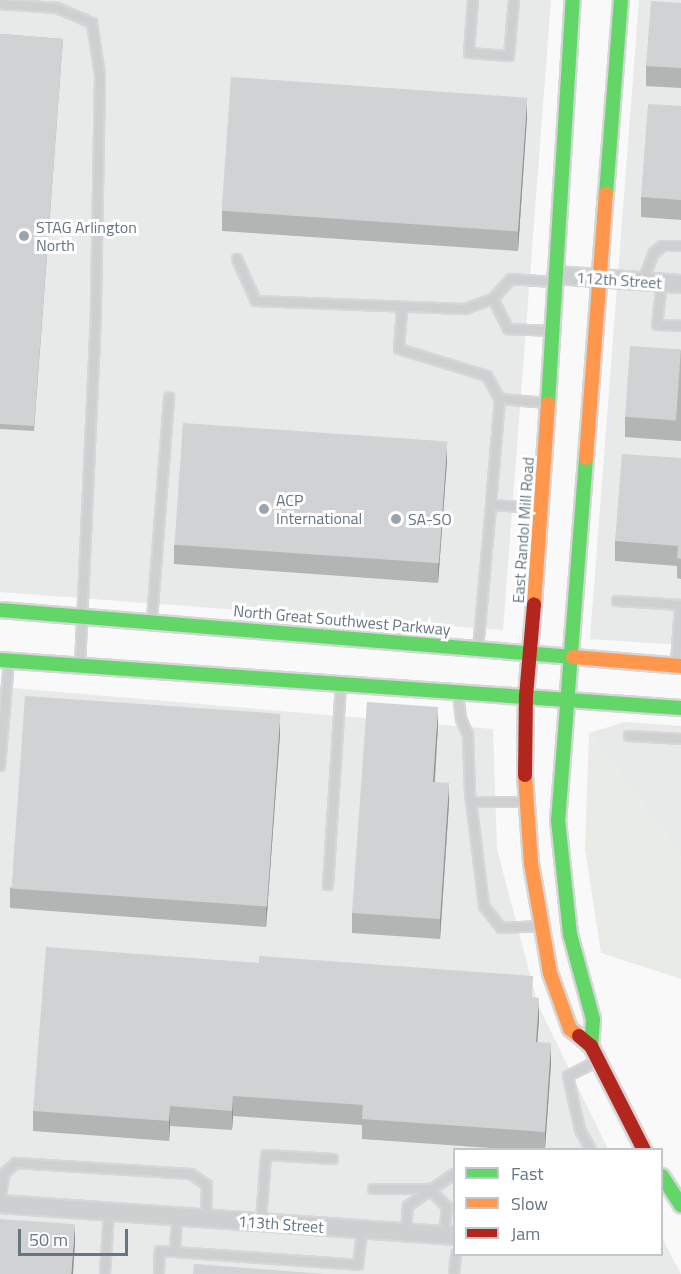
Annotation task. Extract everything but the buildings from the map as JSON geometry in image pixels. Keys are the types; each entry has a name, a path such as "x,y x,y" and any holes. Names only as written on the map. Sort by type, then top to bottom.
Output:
{"main road":[{"name":"East Randol Mill Road","path":"573,0 542,508 526,696 526,802 540,926 550,973 570,1029 591,1046 643,1148"},
{"name":"East Randol Mill Road","path":"591,1046 593,1019 570,934 558,820 567,658 621,0"},
{"name":"North Great Southwest Parkway","path":"0,610 678,666"},
{"path":"4,661 342,682 681,708"},
{"path":"663,1181 681,1205"}],"street":[{"name":"112th Street","path":"556,279 597,278 681,284"},
{"name":"113th Street","path":"0,1204 449,1236"}],"lane":[{"path":"473,0 470,53 509,57 514,0"},
{"path":"0,4 57,8 92,23 100,75 96,314 80,615 80,665"},
{"path":"643,281 654,253 663,246 681,246"},
{"path":"237,260 256,301 402,309 465,309 493,298 512,279 556,279"},
{"path":"662,283 657,324 681,326"},
{"path":"493,298 508,329 552,331"},
{"path":"402,309 399,349 487,376 500,399 478,649"},
{"path":"152,621 169,398"},
{"path":"500,399 548,404"},
{"path":"491,505 542,508"},
{"path":"617,601 680,605 678,666"},
{"path":"0,766 4,661"},
{"path":"328,885 342,682"},
{"path":"458,691 461,719 468,735 471,802 484,906 493,921 501,928 540,926"},
{"path":"629,736 681,739"},
{"path":"471,802 526,802"},
{"path":"590,1148 580,1130 568,1076 598,1061"},
{"path":"261,1222 266,1155 333,1159"},
{"path":"0,1204 4,1174 16,1163 191,1174 207,1185 206,1219"},
{"path":"406,1233 408,1206 429,1189 453,1175"},
{"path":"373,1189 429,1189 447,1207 449,1236"},
{"path":"105,1274 109,1212"},
{"path":"175,1252 177,1216"},
{"path":"159,1274 160,1251 358,1265 362,1230"},
{"path":"453,1274 456,1256"}],"shaded area":[{"path":"0,0 551,0 503,630 0,592"},
{"path":"639,0 681,0 681,645 590,639"},
{"path":"0,687 493,729 497,849 538,1005 608,1148 453,1148 453,1256 663,1256 663,1240 681,1274 0,1274"},
{"path":"625,722 681,726 681,857 589,733"},
{"path":"589,733 681,857 681,979 601,953 585,849"}],"traffic: fast":[{"path":"548,403 573,0"},
{"path":"606,194 621,0"},
{"path":"586,458 558,820 570,934 593,1019 591,1046"},
{"path":"0,610 573,657"},
{"path":"0,660 681,708"},
{"path":"663,1178 681,1205"}],"traffic: slow":[{"path":"586,458 606,194"},
{"path":"534,604 548,403"},
{"path":"573,657 681,666"},
{"path":"525,775 531,863 550,973 570,1029 579,1036"}],"traffic: jam":[{"path":"525,775 526,696 534,604"},
{"path":"579,1036 591,1046 643,1148"}],"place":[{"name":"STAG Arlington North","path":"24,236"},
{"name":"ACP International","path":"264,509"},
{"name":"SA-SO","path":"396,519"}]}
